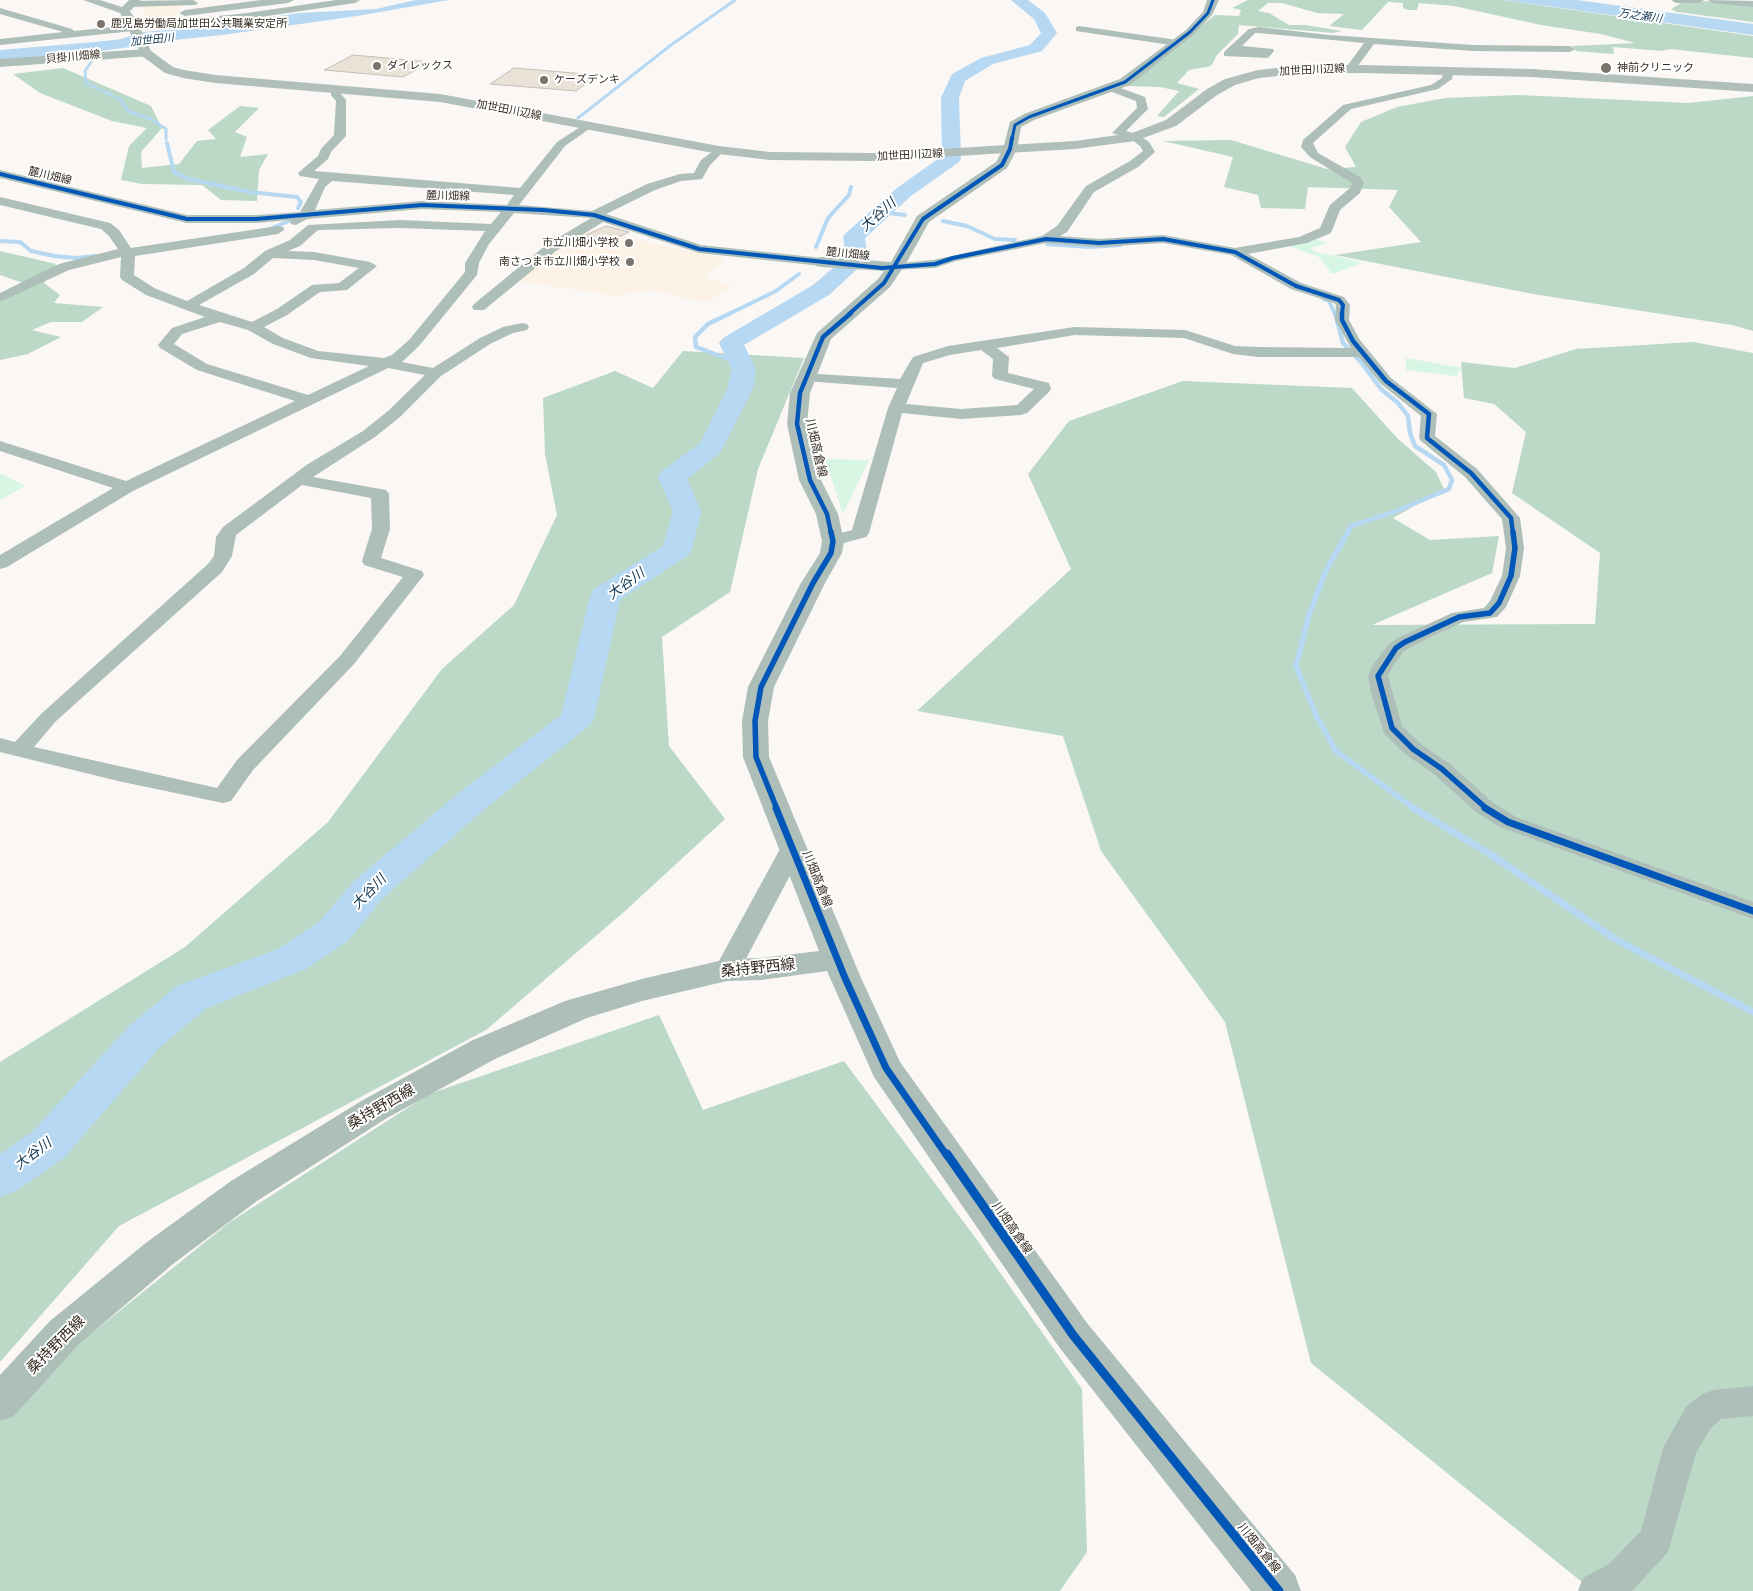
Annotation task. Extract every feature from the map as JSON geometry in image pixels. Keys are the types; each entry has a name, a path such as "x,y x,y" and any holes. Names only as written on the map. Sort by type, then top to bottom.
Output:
{"main road":[{"path":"89,0 108,6 131,4"},
{"name":"加世田川辺線","path":"131,4 136,30 145,51 162,67 183,74 215,79 440,98 720,150 802,158 919,154 1075,145 1135,136 1171,123 1212,92 1241,78 1296,70 1350,68 1476,70 1753,88"}],"street":[{"path":"185,13 288,0"},
{"path":"0,42 136,30 355,0"},
{"name":"川畑高倉線","path":"1213,0 1208,13 1177,43 1125,82 1022,120 1016,126 1004,149 1005,161 994,172 940,205 922,219 871,295 839,321 823,338 800,393 797,424 810,480 827,514 833,541 831,553 761,687 755,721 756,757 838,959 892,1076 1073,1335 1279,1591"},
{"path":"1676,0 1699,0"},
{"path":"1713,0 1753,4"},
{"path":"174,24 194,2"},
{"path":"131,4 194,2"},
{"path":"0,12 82,34"},
{"path":"1079,29 1177,43"},
{"path":"1274,45 1238,45 1252,31 1259,30 1480,48 1570,49"},
{"path":"1350,68 1372,40"},
{"path":"1476,70 1480,48"},
{"name":"貝掛川畑線","path":"0,63 145,51"},
{"path":"1235,252 1302,240 1326,230 1334,208 1356,190 1358,183 1314,155 1307,147 1308,142 1347,107 1434,88 1447,79 1448,70"},
{"path":"1046,239 1062,229 1090,189 1134,164 1149,152 1145,144 1135,136 1118,133 1143,109 1142,99 1111,88"},
{"path":"336,89 336,95 341,100 339,112 341,123 340,136 326,151 324,157 304,172 329,177 523,192"},
{"path":"0,563 127,487 397,358 414,343 450,301 472,272 472,263 482,244 561,144 588,125"},
{"path":"479,307 551,248 598,216 651,187 680,178 698,176 705,164 720,150"},
{"name":"麓川畑線","path":"0,174 186,219 219,220 300,216 356,209 422,205 511,208 598,216 700,249 889,267"},
{"path":"292,228 300,216 308,211 320,185 329,177"},
{"path":"34,210 84,195"},
{"path":"0,201 105,226 126,250 127,277 151,292 253,327 278,340 316,355 386,363 436,373"},
{"path":"0,298 64,267 126,250 292,228 388,224 495,228"},
{"path":"188,306 249,271 270,254 295,243 313,228"},
{"path":"889,267 935,264 953,258 1046,239 1099,243 1163,239 1235,252 1296,286 1339,300 1343,305 1342,320 1356,353 1402,395 1429,414 1427,438 1471,473 1511,518 1515,548 1511,576 1499,603 1490,613 1459,617 1412,639 1396,648 1383,664 1378,676 1381,694 1392,728 1413,749 1442,769 1484,807 1508,822 1753,911"},
{"path":"253,327 282,312 317,288 342,287 370,266 314,256 270,254"},
{"path":"10,748 48,718 215,568 222,556 225,537 229,531 394,414 436,373 485,341 508,330 522,327 479,307 450,301"},
{"path":"220,317 177,331 165,344 202,367 309,400"},
{"path":"833,541 860,533 896,408 918,360 948,351 1075,331 1185,334 1233,350 1356,353"},
{"path":"896,408 960,414 1021,410 1043,389 1043,386 1000,376 1001,357 984,346"},
{"path":"806,376 906,384"},
{"path":"0,446 127,487"},
{"path":"10,748 118,774 223,796 245,765 347,660 415,575 371,561 381,529 380,494 300,480"},
{"path":"728,970 792,849"},
{"name":"桑持野西線","path":"0,1403 64,1333 160,1253 244,1191 375,1109 483,1050 576,1009 642,990 728,970 761,969 838,959"},
{"path":"1596,1591 1622,1577 1656,1540 1680,1448 1698,1418 1714,1405 1753,1401"}],"shaded area":[{"path":"184,4 171,22 156,25 149,21 141,5"},
{"name":"南さつま市立川畑小学校","path":"591,226 642,241 726,259 704,276 731,286 706,303 651,290 615,296 520,281 535,265"}],"green space":[{"path":"1248,0 1503,0 1753,36 1753,58 1670,49 1662,51 1613,47 1614,54 1576,51 1572,46 1635,43 1601,34 1541,25 1454,6 1419,3 1417,10 1409,10 1403,8 1403,3 1388,2 1362,30 1329,26 1344,14 1317,13 1282,3 1268,3 1258,11 1269,13 1289,25 1305,25 1342,31 1333,33 1239,25 1238,34 1217,55 1211,66 1189,70 1177,83 1199,89 1164,117 1157,116 1179,91 1160,87 1127,86 1215,15 1239,16 1241,10 1232,8"},
{"path":"1714,1 1753,5 1753,22 1677,12 1671,9 1683,2"},
{"path":"63,68 151,106 162,128 141,152 142,168 179,164 197,141 216,139 208,130 240,106 259,108 235,132 247,137 240,157 268,154 259,170 257,201 221,200 202,185 142,184 121,180 129,146 147,128 112,121 40,93 13,74"},
{"path":"1519,95 1688,103 1753,96 1753,331 1732,325 1533,294 1335,255 1421,242 1389,207 1398,190 1308,187 1305,209 1261,208 1258,195 1224,187 1233,157 1163,141 1231,140 1327,169 1356,167 1345,147 1361,122 1397,107 1445,98"},
{"path":"1317,240 1327,243 1310,248 1316,252 1358,261 1360,264 1332,274 1319,257 1289,246"},
{"path":"0,251 56,264 44,283 60,295 54,303 103,307 82,322 51,322 32,330 61,337 28,354 0,360 0,302 32,286 0,275"},
{"path":"1693,342 1753,353 1753,1591 1593,1591 1311,1363 1225,1022 1101,851 1063,736 917,711 1071,569 1028,474 1069,421 1183,381 1352,388 1398,439 1436,472 1444,489 1393,518 1430,540 1499,536 1492,573 1372,625 1595,624 1600,553 1512,493 1526,432 1494,404 1464,398 1461,362 1515,368 1576,349"},
{"path":"683,351 804,358 758,469 730,592 662,637 669,746 725,819 625,911 486,1030 119,1226 0,1362 0,1062 185,947 328,822 442,669 514,605 557,515 545,454 543,398 615,371 653,388"},
{"path":"1406,358 1462,368 1456,376 1406,370"},
{"path":"825,459 869,460 843,514"},
{"path":"0,473 25,486 0,500"},
{"path":"659,1015 703,1110 844,1061 977,1240 1082,1389 1087,1552 1060,1591 0,1591 0,1407 230,1222 429,1094"}],"water":[{"path":"416,0 449,0 357,16 222,35 0,56 0,50 118,40 143,32 252,23 250,20 300,13 376,9"},
{"name":"万之瀬川","path":"1504,0 1577,0 1753,24 1753,35"}],"building":[{"name":"ダイレックス","path":"353,55 430,62 403,77 324,70"},
{"name":"ケーズデンキ","path":"514,68 598,75 576,91 490,84"},
{"path":"606,226 629,232 609,242 584,236"}],"waterway":[{"path":"578,118 671,45 735,0"},
{"name":"大谷川","path":"0,1178 48,1145 144,1037 192,997 292,959 334,931 369,889 474,799 577,719 605,596 677,550 687,511 672,477 711,447 740,389 744,369 731,343 821,290 857,259 854,236 904,192 952,158 950,98 958,78 987,61 1036,48 1049,33 1040,16 1018,0"},
{"name":"加世田川","path":"0,56 40,54 147,41"},
{"path":"94,58 85,71 86,83 121,100 128,111 151,119 166,129 166,139"},
{"path":"167,143 174,172 188,179 250,192 297,197 301,202 298,208"},
{"path":"816,247 828,218 849,195 851,187"},
{"path":"881,212 905,215"},
{"path":"272,228 289,221"},
{"path":"943,221 967,226 995,239 1015,240"},
{"path":"0,241 20,242 31,251 54,256 76,258 95,256"},
{"path":"1047,244 1089,247 1121,245"},
{"path":"729,314 776,291 799,274"},
{"path":"1324,299 1329,301 1335,314"},
{"path":"731,313 708,324 695,337 696,347 742,364"},
{"path":"1335,313 1343,343 1361,362 1381,389 1398,403 1408,416 1410,433 1415,446 1444,465 1452,480 1449,489 1394,512 1351,526 1347,533"},
{"path":"1348,532 1326,570 1309,615 1296,666 1317,717 1336,751 1415,809"},
{"path":"1413,808 1490,854 1615,939 1753,1012"}],"cycle path":[{"path":"1213,0 1208,13 1190,32 1125,82 1029,117 1015,125 1010,149 1002,165 923,219 900,260 884,283 823,337 800,393 797,424 810,480 827,514 833,541 831,553 813,583 761,687 755,721 756,757 845,978 886,1068 1073,1335 1279,1591"},
{"path":"0,174 187,219 256,219 422,205 543,210 594,215 699,249 882,268 935,264 953,258 1046,239 1099,243 1163,239 1235,252 1296,286 1339,300 1343,305 1342,320 1353,341 1386,381 1429,414 1427,438 1471,473 1511,518 1515,548 1511,576 1499,603 1490,613 1459,617 1405,642 1396,648 1383,665 1378,676 1381,693 1392,728 1413,749 1442,769 1484,807 1508,822 1753,911"}],"place":[{"name":"鹿児島労働局加世田公共職業安定所","path":"101,24"},
{"name":"ダイレックス","path":"377,66"},
{"name":"神前クリニック","path":"1606,68"},
{"name":"ケーズデンキ","path":"544,80"},
{"name":"市立川畑小学校","path":"629,243"},
{"name":"南さつま市立川畑小学校","path":"630,262"}]}
